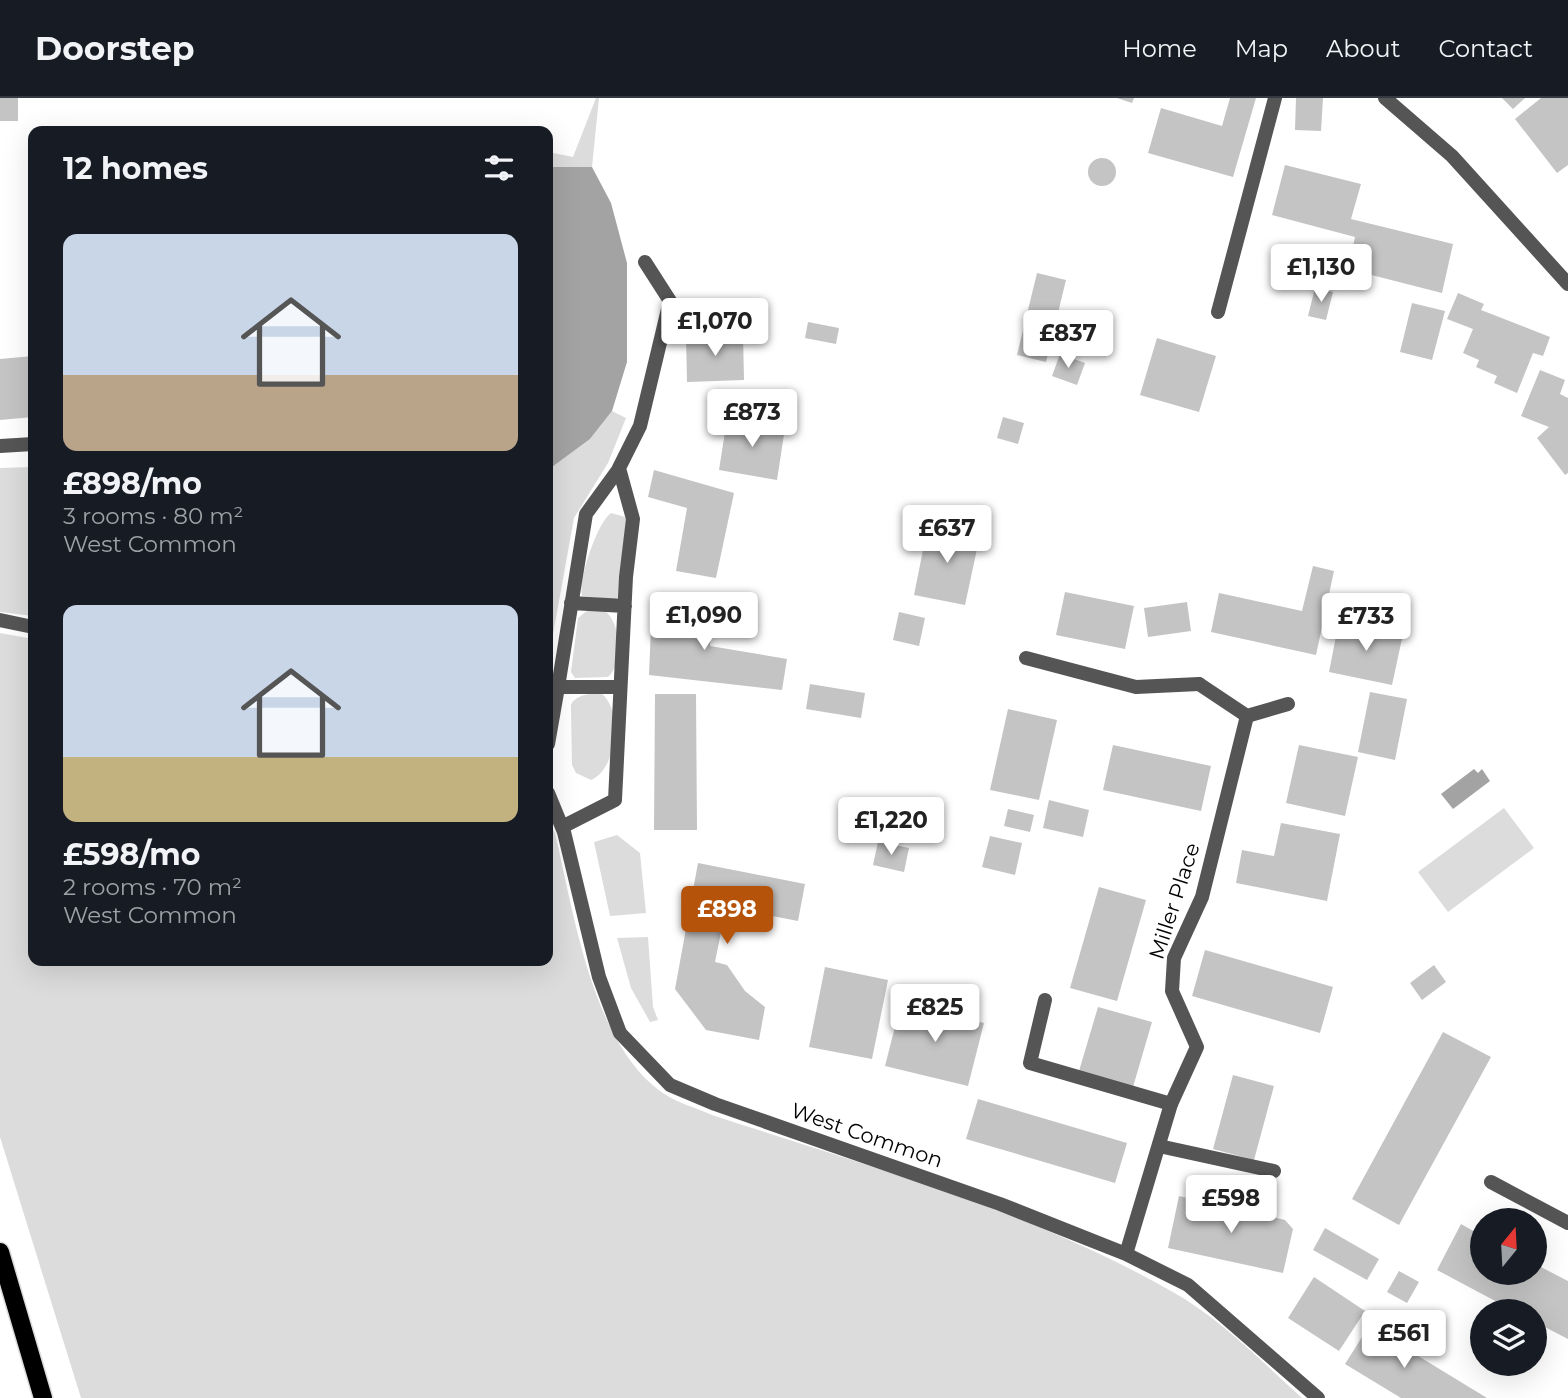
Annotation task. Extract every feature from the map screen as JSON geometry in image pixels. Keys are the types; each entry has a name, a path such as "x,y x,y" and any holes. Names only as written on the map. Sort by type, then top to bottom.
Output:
{"main road":[{"path":"0,1252 43,1398"}],"street":[{"path":"1218,312 1275,98"},
{"path":"1385,98 1452,156 1568,284"},
{"path":"620,687 553,690 586,514 619,468 640,426 670,301 645,262"},
{"path":"0,446 28,444"},
{"path":"562,827 615,800 625,606 633,519 619,468"},
{"path":"571,603 625,606"},
{"path":"0,620 28,626"},
{"path":"1026,658 1136,687 1199,684 1247,716 1288,704"},
{"name":"Miller Place","path":"1126,1254 1171,1104 1196,1046 1172,991 1174,958 1202,897 1247,716"},
{"name":"West Common","path":"553,805 562,827 599,977 620,1033 670,1085 715,1104 1000,1204 1126,1254 1188,1285 1318,1398"},
{"path":"1045,1000 1030,1063 1171,1104"},
{"path":"1159,1146 1274,1171"},
{"path":"1491,1182 1568,1223"}],"shaded area":[{"path":"596,98 599,98 592,167 553,167 553,153 573,157"},
{"path":"553,167 592,167 611,203 627,263 627,362 612,411 590,439 553,466"},
{"path":"612,411 626,418 608,463 574,518 553,634 553,466 590,439"},
{"path":"28,467 28,615 0,612 0,468"},
{"path":"611,513 625,517 629,527 619,597 615,600 582,596 583,578 590,552 600,528"},
{"path":"588,610 604,610 610,616 617,633 617,662 608,677 575,678 571,672 578,618"},
{"path":"0,633 28,638 28,966 553,966 553,829 579,938 603,1010 619,1043 639,1071 663,1093 712,1115 1004,1213 1117,1262 1171,1291 1206,1314 1302,1398 81,1398 0,1137"},
{"path":"601,693 613,713 614,739 607,764 600,774 591,780 576,773 572,765 571,705 580,697"},
{"path":"1474,769 1478,773 1482,769 1490,781 1453,809 1441,794"},
{"path":"1504,808 1534,848 1448,912 1418,872"},
{"path":"617,835 640,853 646,913 610,916 594,842"},
{"path":"648,937 653,1007 658,1020 650,1022 631,988 617,938"}],"building":[{"path":"0,98 18,98 18,121 0,121"},
{"path":"1117,98 1134,98 1132,103"},
{"path":"1230,98 1256,98 1233,177 1148,153 1161,108 1222,126"},
{"path":"1296,98 1323,98 1321,131 1295,130"},
{"path":"1502,98 1525,98 1513,109"},
{"path":"1541,98 1568,98 1568,165 1557,173 1515,119"},
{"path":"1102,158 1112,162 1116,172 1112,182 1102,186 1092,182 1088,172 1092,162"},
{"path":"1285,165 1361,184 1351,219 1453,244 1442,293 1348,269 1355,237 1272,215"},
{"path":"1037,273 1066,280 1046,362 1017,355"},
{"path":"1315,288 1333,292 1326,320 1308,316"},
{"path":"1458,293 1484,304 1481,310 1550,337 1543,356 1533,353 1517,393 1494,383 1497,376 1476,367 1479,360 1463,353 1473,329 1447,319"},
{"path":"1412,303 1445,311 1432,360 1400,352"},
{"path":"808,322 839,328 836,344 805,338"},
{"path":"743,335 744,380 687,382 686,336"},
{"path":"1157,338 1216,356 1199,412 1140,395"},
{"path":"1060,354 1085,363 1077,385 1052,376"},
{"path":"28,356 28,417 0,420 0,359"},
{"path":"1540,370 1565,380 1560,394 1568,398 1568,473 1565,475 1537,438 1549,427 1521,416"},
{"path":"1003,417 1024,423 1018,444 997,438"},
{"path":"727,419 785,428 777,480 719,470"},
{"path":"654,470 734,493 716,578 676,571 687,508 648,497"},
{"path":"928,525 980,535 965,605 914,595"},
{"path":"1313,566 1334,571 1316,655 1211,632 1219,593 1302,611"},
{"path":"1065,592 1134,606 1125,649 1056,635"},
{"path":"652,602 711,607 710,646 787,659 782,690 649,675"},
{"path":"1187,602 1191,631 1148,637 1144,608"},
{"path":"899,612 925,618 919,646 893,640"},
{"path":"1339,621 1403,634 1392,685 1329,672"},
{"path":"810,684 865,693 861,718 806,709"},
{"path":"1370,692 1407,699 1395,760 1358,752"},
{"path":"655,694 696,694 697,830 654,830"},
{"path":"1008,709 1057,720 1039,800 990,790"},
{"path":"1113,745 1211,766 1201,811 1103,790"},
{"path":"1299,745 1358,757 1345,816 1286,803"},
{"path":"1049,800 1089,810 1083,837 1043,828"},
{"path":"1008,809 1034,815 1030,832 1004,826"},
{"path":"1281,823 1340,834 1327,901 1236,883 1242,850 1274,856"},
{"path":"990,836 1022,843 1015,875 982,867"},
{"path":"878,842 909,848 904,872 873,865"},
{"path":"698,863 805,884 798,921 726,907 715,962 727,965 745,991 765,1007 759,1040 706,1030 675,989"},
{"path":"1099,887 1146,900 1117,1001 1070,988"},
{"path":"1205,950 1333,987 1320,1033 1192,996"},
{"path":"1434,965 1446,982 1422,1000 1410,983"},
{"path":"825,967 888,980 872,1059 809,1047"},
{"path":"901,1003 984,1023 968,1086 885,1066"},
{"path":"1098,1007 1152,1022 1133,1087 1079,1071"},
{"path":"1443,1032 1491,1057 1399,1225 1352,1199"},
{"path":"1233,1075 1274,1086 1254,1160 1213,1149"},
{"path":"978,1099 1127,1143 1115,1183 966,1139"},
{"path":"1179,1196 1285,1220 1293,1229 1283,1273 1168,1248"},
{"path":"1461,1224 1470,1229 1470,1285 1547,1285 1547,1270 1568,1281 1568,1339 1547,1328 1547,1299 1491,1299 1437,1270"},
{"path":"1325,1228 1379,1259 1367,1280 1313,1250"},
{"path":"1399,1271 1419,1282 1407,1303 1387,1292"},
{"path":"1314,1277 1365,1311 1339,1351 1288,1318"},
{"path":"1369,1326 1487,1398 1401,1398 1345,1364"}]}
